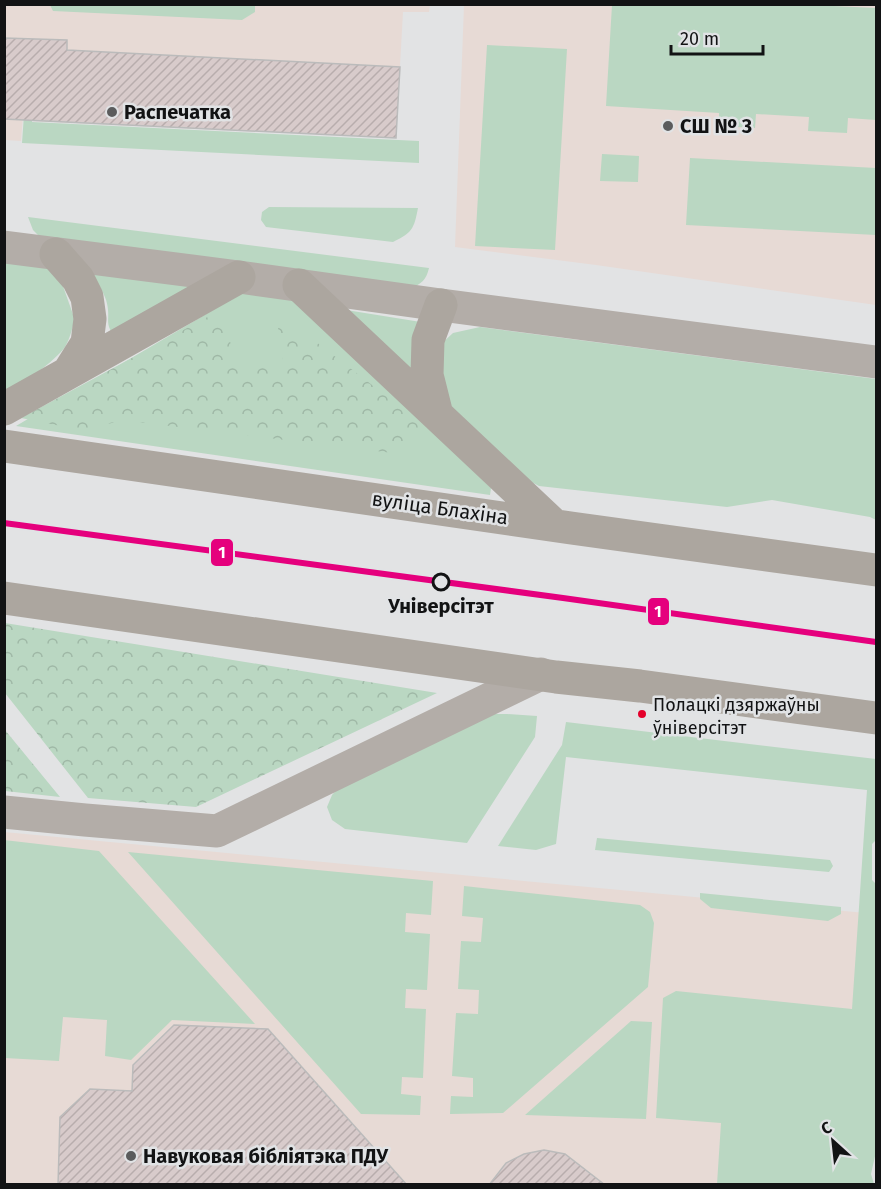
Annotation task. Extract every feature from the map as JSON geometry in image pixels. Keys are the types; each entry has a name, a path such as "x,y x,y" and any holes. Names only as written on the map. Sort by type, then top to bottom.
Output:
{"main road":[{"path":"56,255 78,279 87,297 90,319 87,343 68,373"},
{"path":"4,409 239,277"},
{"path":"299,285 554,525"},
{"path":"437,415 427,375 428,340 441,305"},
{"name":"вуліца Блахіна","path":"4,446 876,570"},
{"path":"4,598 541,674 876,718"}],"street":[{"path":"4,247 876,362"},
{"path":"4,812 217,831 541,674"}],"shaded area":[{"path":"4,5 430,5 429,12 403,12 396,138 33,121 33,115 23,115 21,141 5,140"},
{"name":"СШ № 3","path":"464,5 876,5 876,305 455,247"},
{"path":"4,832 876,914 862,1184 5,1184"}],"green space":[{"path":"791,4 876,8 876,120 848,118 847,133 808,131 809,117 756,114 755,128 719,126 719,113 606,106 612,5"},
{"path":"50,5 255,5 255,12 242,20 53,11"},
{"path":"487,45 567,49 555,250 475,246"},
{"path":"24,115 32,116 32,122 419,141 419,163 22,143"},
{"path":"602,154 639,156 638,182 600,181"},
{"path":"690,158 876,168 876,235 686,225"},
{"path":"269,207 418,208 411,229 393,242 266,227 261,220 262,212"},
{"path":"28,217 429,268 423,281 410,288 45,242 33,230"},
{"path":"5,256 37,260 58,272 75,320 67,344 60,353 28,379 5,392"},
{"path":"82,264 210,282 112,333 108,324 105,297"},
{"path":"247,290 290,295 491,488 490,495 16,426"},
{"path":"340,309 427,323 411,376"},
{"path":"213,314 244,365 283,360 277,321 311,338 424,425 401,454 121,420 86,431 21,418"},
{"path":"480,327 876,379 876,520 870,517 772,500 727,507 539,486 524,478 448,409 439,346 453,333"},
{"path":"4,623 437,693 196,807 88,798 5,693"},
{"path":"490,714 537,716 535,737 467,843 345,829 332,820 327,807 332,795 340,786"},
{"path":"566,722 876,759 876,840 872,844 872,880 876,884 876,1152 871,1174 874,1184 717,1184 721,1123 656,1118 663,998 676,991 852,1009 867,790 566,757 556,844 536,850 498,846 562,745"},
{"path":"5,730 60,797 5,791"},
{"path":"597,838 830,860 833,866 829,872 595,850"},
{"path":"4,840 99,851 255,1024 172,1020 131,1060 105,1056 107,1020 63,1017 59,1061 5,1058"},
{"path":"128,852 433,881 431,915 406,913 405,932 430,934 427,990 406,989 405,1008 426,1009 423,1078 402,1077 401,1094 421,1096 420,1115 361,1114"},
{"path":"464,886 640,905 650,912 654,923 648,987 503,1113 450,1114 451,1096 473,1097 473,1078 452,1076 456,1013 478,1014 479,990 458,989 461,941 481,942 483,918 462,916"},
{"path":"700,893 841,907 841,914 828,921 711,908 700,899"},
{"path":"631,1021 652,1022 646,1119 525,1115"}],"building":[{"path":"4,38 67,40 67,50 400,67 396,138 4,119"},
{"path":"174,1025 268,1029 407,1185 58,1185 60,1117 90,1089 132,1091 133,1065"},
{"path":"544,1150 565,1154 605,1185 489,1185 506,1163 524,1154"}],"transit line":[{"name":"1","path":"4,523 876,642"}],"place":[{"name":"Распечатка","path":"112,112"},
{"name":"СШ № 3","path":"668,126"},
{"name":"Універсітэт","path":"441,582"},
{"name":"Полацкі дзяржаўны ўніверсітэт","path":"642,714"},
{"name":"Навуковая бібліятэка ПДУ","path":"131,1156"}]}
